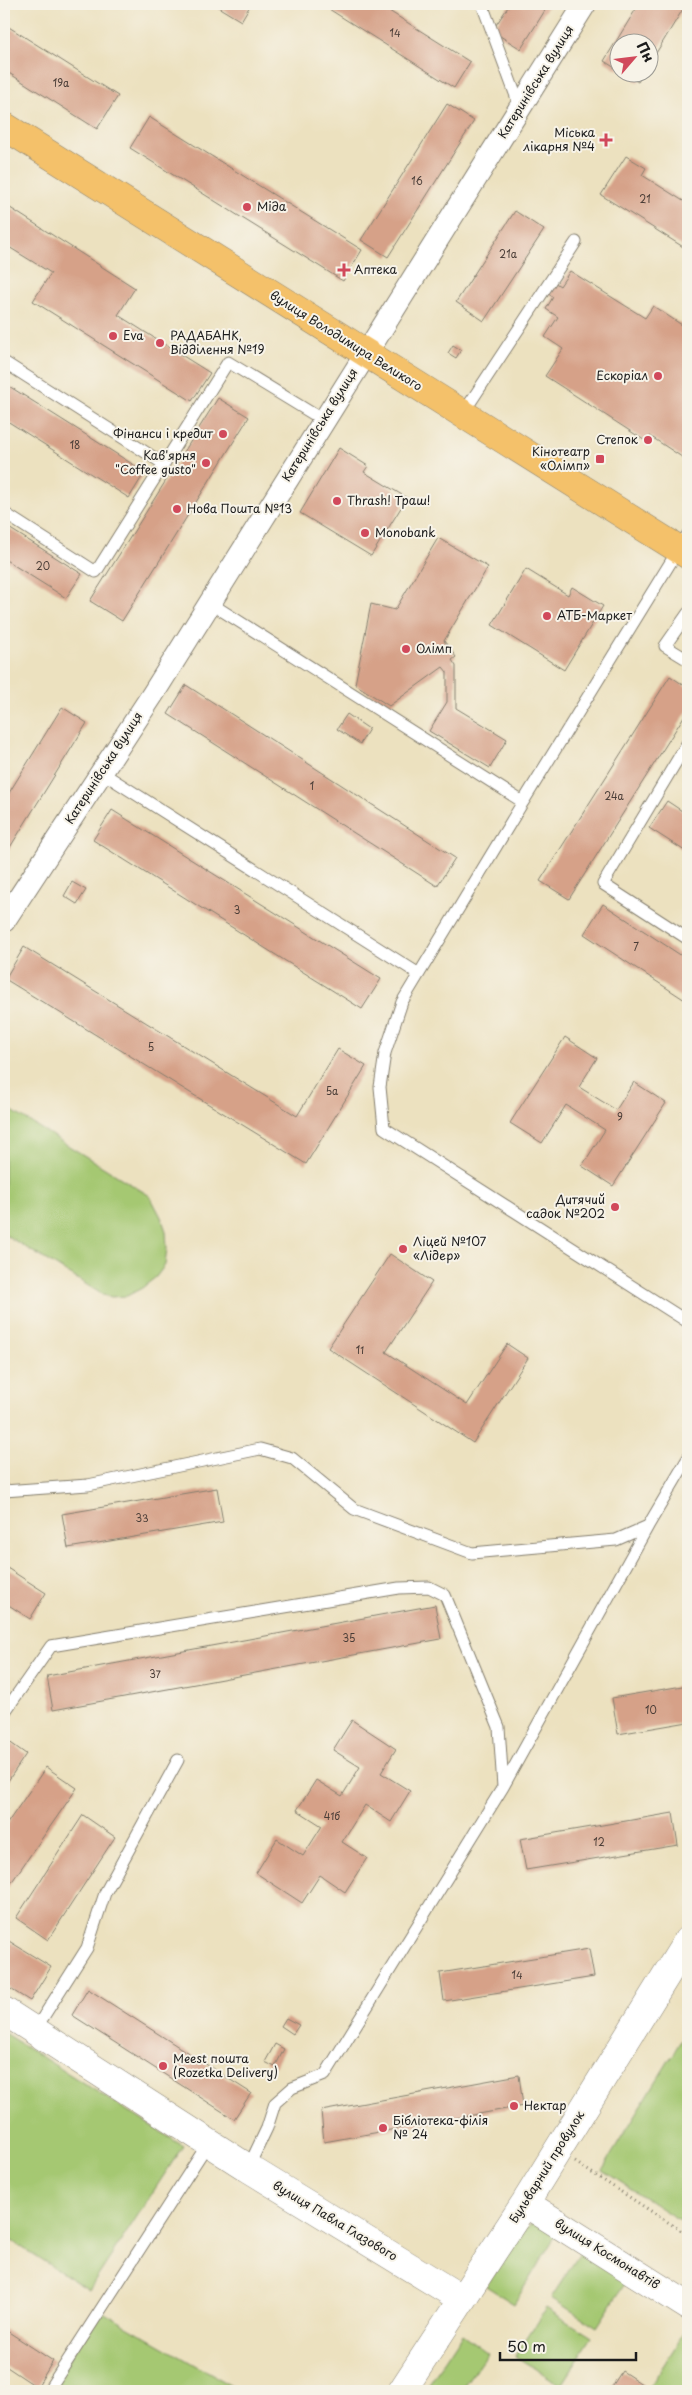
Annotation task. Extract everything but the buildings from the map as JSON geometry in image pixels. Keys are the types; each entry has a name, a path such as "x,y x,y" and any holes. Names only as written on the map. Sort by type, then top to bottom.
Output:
{"main road":[{"name":"вулиця Володимира Великого","path":"4,126 462,415 685,546"}],"street":[{"name":"Катеринівська вулиця","path":"4,921 210,602 364,353 585,4"},
{"name":"Бульварний провулок","path":"402,2391 525,2203 688,1940"},
{"name":"вулиця Павла Глазового","path":"4,2011 248,2168 462,2299"},
{"name":"вулиця Космонавтів","path":"525,2203 688,2306"}],"lane":[{"path":"482,4 520,107"},
{"path":"462,415 576,242"},
{"path":"4,362 164,464"},
{"path":"4,513 96,572 228,362 323,420"},
{"path":"685,546 523,802 402,1002 385,1053 380,1087 384,1128 688,1322"},
{"path":"210,602 523,802"},
{"path":"688,613 665,646 688,660"},
{"path":"688,742 603,884 688,939"},
{"path":"101,772 419,974"},
{"path":"4,1491 88,1485 260,1449 292,1458 354,1509 472,1553 616,1540 648,1526"},
{"path":"248,2168 267,2128 275,2103 292,2088 325,2075 503,1787 648,1526 688,1458"},
{"path":"4,1714 51,1646 399,1588 430,1586 445,1596 499,1727 503,1787"},
{"path":"35,2030 87,1948 105,1893 178,1760"},
{"path":"48,2391 209,2142"}],"path":[{"path":"557,2151 688,2234"}],"green space":[{"path":"4,1106 150,1196 166,1231 165,1265 156,1277 142,1288 127,1296 111,1297 100,1293 4,1234"},
{"path":"688,2029 688,2226 602,2170"},
{"path":"4,2033 183,2146 89,2290 4,2236"},
{"path":"533,2223 559,2230 514,2304 486,2286 523,2231"},
{"path":"582,2250 628,2279 597,2327 551,2298"},
{"path":"546,2308 592,2337 561,2385 515,2356"},
{"path":"101,2311 240,2391 48,2391"},
{"path":"688,2327 688,2391 647,2391"},
{"path":"462,2334 488,2353 464,2386 466,2391 424,2391"}],"place":[{"name":"Міська лікарня №4","path":"606,140"},
{"name":"Міда","path":"247,207"},
{"name":"Аптека","path":"344,270"},
{"name":"Eva","path":"113,336"},
{"name":"РАДАБАНК, Відділення №19","path":"160,343"},
{"name":"Ескоріал","path":"658,376"},
{"name":"Фінанси і кредит","path":"223,434"},
{"name":"Степок","path":"648,440"},
{"name":"Кінотеатр «Олімп»","path":"600,459"},
{"name":"Кав'ярня \"Coffee gusto\"","path":"206,463"},
{"name":"Thrash! Траш!","path":"337,501"},
{"name":"Нова Пошта №13","path":"177,509"},
{"name":"Monobank","path":"365,533"},
{"name":"АТБ-Маркет","path":"547,616"},
{"name":"Олімп","path":"406,649"},
{"name":"Дитячий садок №202","path":"615,1207"},
{"name":"Ліцей №107 «Лідер»","path":"403,1249"},
{"name":"Meest пошта (Rozetka Delivery)","path":"163,2066"},
{"name":"Нектар","path":"514,2106"},
{"name":"Бібліотека-філія № 24","path":"383,2128"}]}
